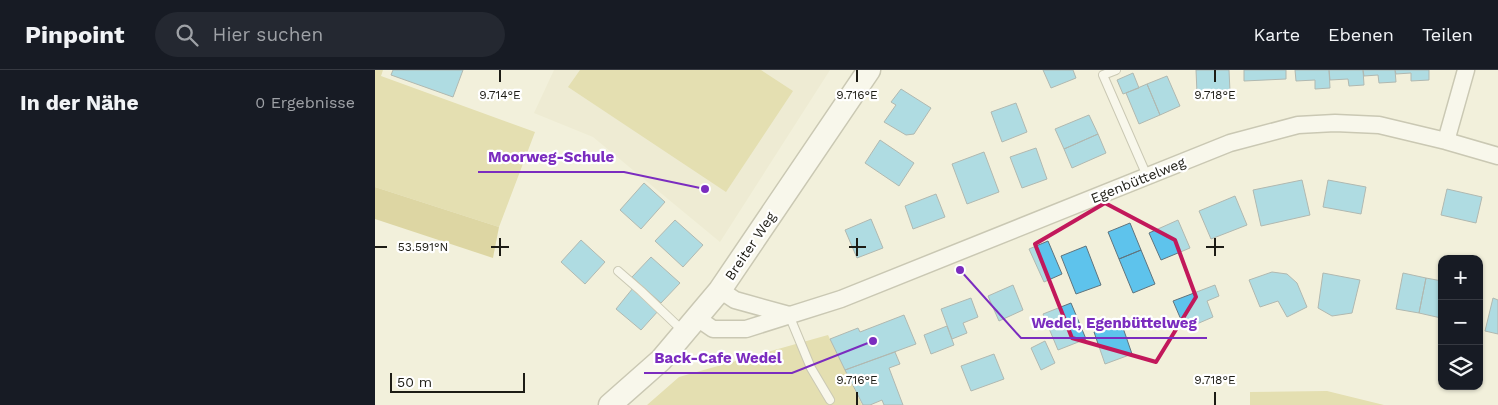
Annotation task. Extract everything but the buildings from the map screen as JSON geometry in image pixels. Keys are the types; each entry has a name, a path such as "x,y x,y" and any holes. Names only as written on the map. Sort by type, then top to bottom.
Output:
{"street":[{"name":"Breiter Weg","path":"610,405 661,360 720,290 869,70"},
{"path":"1446,141 1466,70"},
{"name":"Egenbüttelweg","path":"691,325 713,329 746,329 841,299 1230,143 1298,125 1335,123 1379,125 1498,156"},
{"path":"720,290 735,300 789,315"}],"lane":[{"path":"1116,70 1103,75 1147,176"},
{"path":"618,271 641,291 691,325"},
{"path":"789,315 811,368 830,400"}],"highlighted area":[{"path":"1105,203 1175,240 1196,297 1156,362 1072,338 1035,244"}],"shaded area":[{"path":"375,70 383,70 381,76 535,132 499,227 375,187"},
{"path":"554,70 830,70 720,242 593,137 534,113"},
{"path":"580,70 761,70 793,91 726,192 568,87"},
{"path":"375,187 499,227 493,258 375,219"},
{"path":"828,335 862,405 647,405 679,377"},
{"path":"1327,391 1384,405 1250,405 1250,392"}],"place":[{"name":"Moorweg-Schule","path":"705,189"},
{"name":"Wedel, Egenbüttelweg","path":"960,270"},
{"name":"Back-Cafe Wedel","path":"873,341"}]}
